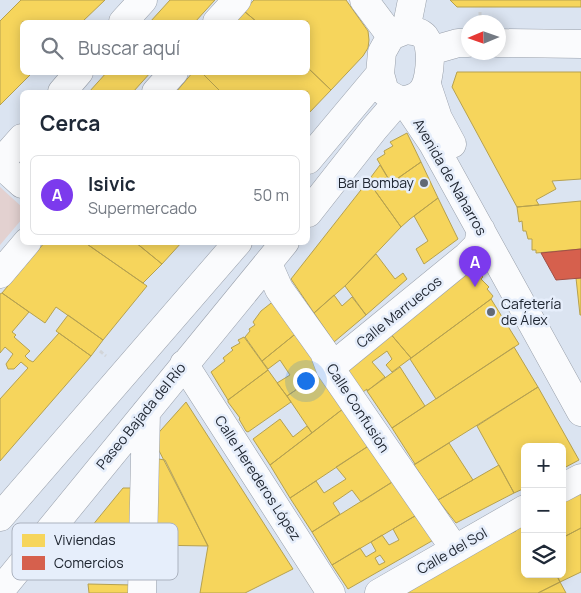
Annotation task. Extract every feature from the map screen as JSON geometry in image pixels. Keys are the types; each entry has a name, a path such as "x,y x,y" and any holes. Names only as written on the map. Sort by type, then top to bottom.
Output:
{"street":[{"path":"125,20 143,0"},
{"path":"219,20 237,0"},
{"path":"310,210 374,129 402,100 418,95 427,85 430,72 430,51 426,37 417,31 399,33 364,0"},
{"path":"402,100 385,92 380,74 382,52 399,33 412,0"},
{"path":"430,51 461,42"},
{"path":"506,43 581,44"},
{"path":"310,158 380,74"},
{"path":"64,90 77,75"},
{"path":"158,90 171,75"},
{"name":"Avenida de Naharros","path":"427,85 438,118 581,380"},
{"name":"Avenida de Naharros","path":"402,100 429,135 581,412"},
{"path":"20,140 0,164 20,182"},
{"name":"Calle Marruecos","path":"330,368 467,256 478,245 481,230"},
{"path":"0,274 24,245"},
{"path":"0,517 235,245"},
{"name":"Paseo Bajada del Río","path":"55,523 282,245"},
{"name":"Calle Confusión","path":"268,264 278,289 324,352 330,368 454,548"},
{"name":"Calle Herederos López","path":"184,364 331,593"},
{"path":"144,523 146,412"},
{"path":"566,486 581,478"},
{"name":"Calle del Sol","path":"379,593 454,548 521,511"},
{"name":"Paseo Bajada del Río","path":"0,591 12,576"},
{"path":"142,580 142,593"}],"shaded area":[{"path":"0,187 20,205 20,221 0,245"}],"building: Viviendas":[{"path":"21,0 105,0 84,20 20,20 20,75 30,75 0,105 0,21"},
{"path":"170,0 215,0 197,20 152,20"},
{"path":"254,0 346,0 368,31 368,48 363,56 331,90 310,70 310,20 255,20 244,11"},
{"path":"450,0 581,0 581,7 457,7"},
{"path":"244,11 255,20 236,20"},
{"path":"310,70 331,90 310,112 310,90 219,90 204,75 310,75"},
{"path":"457,72 581,72 581,179 552,181 556,189 536,200 539,205 517,207 452,87"},
{"path":"104,75 148,75 135,90 91,90"},
{"path":"190,75 204,75 219,90 178,90"},
{"path":"407,133 421,162 391,183 377,159 385,154 384,151 393,146 390,142"},
{"path":"421,162 438,198 401,227 368,181 380,165 391,183"},
{"path":"368,181 401,227 346,285 314,313 291,279"},
{"path":"438,198 458,239 424,264 416,249 428,241 414,216"},
{"path":"581,201 581,249 536,253 536,250 532,250 532,239 528,239 526,231 523,231 522,221 519,222 517,207"},
{"path":"42,245 88,245 147,286 103,340 56,307 45,323 2,293"},
{"path":"88,245 139,245 162,264 143,283"},
{"path":"139,245 179,245 162,264"},
{"path":"376,254 395,279 403,273 407,279 366,315 345,286"},
{"path":"472,265 483,277 481,279 489,287 487,289 493,296 411,358 389,332"},
{"path":"576,278 581,278 581,315 580,315"},
{"path":"2,293 29,312 12,332 16,335 14,337 30,351 25,356 29,360 33,362 59,333 91,356 0,461 0,399 28,368 21,362 14,369 8,369 6,364 13,354 5,347 0,353 0,294"},
{"path":"334,295 342,306 352,297 366,315 334,342 314,313"},
{"path":"491,299 519,344 436,399 410,359"},
{"path":"275,300 299,331 262,361 245,337 250,331 249,329 255,325 253,322 261,311"},
{"path":"68,315 103,340 91,356 56,331"},
{"path":"299,331 325,370 287,396 277,383 290,375 280,360 268,369 262,361"},
{"path":"389,332 411,358 392,372 386,365 392,359 387,351 372,362 385,377 356,397 338,374"},
{"path":"244,337 268,370 228,400 211,372 225,361 223,358 233,350 231,348 240,343 238,340"},
{"path":"514,347 538,387 415,464 392,428"},
{"path":"400,367 425,406 392,428 367,391"},
{"path":"268,370 291,402 248,432 228,400"},
{"path":"325,370 348,405 312,433 287,396"},
{"path":"538,387 579,460 566,467 566,443 521,443 521,490 514,493 477,426"},
{"path":"186,402 293,569 245,593 200,593 208,546 153,439"},
{"path":"348,405 373,443 290,498 270,465"},
{"path":"280,419 293,437 307,426 312,433 270,465 253,439"},
{"path":"373,443 397,479 361,502 352,490 333,503 340,514 312,532 290,498 316,481 324,493 346,479 336,467"},
{"path":"449,443 473,480 438,500 414,465"},
{"path":"152,458 165,460 208,546 178,545 178,523 151,523"},
{"path":"499,465 514,493 456,523 438,500"},
{"path":"397,479 420,513 332,565 312,532"},
{"path":"123,488 135,488 135,523 94,523"},
{"path":"581,492 581,528 566,536 566,533 566,500"},
{"path":"420,513 437,538 348,589 332,565 360,548 366,557 376,551 371,542 382,535 389,545 399,540 393,529","holes":["380,555 385,562 379,565 375,558"]},
{"path":"521,525 521,578 558,578 560,582 538,593 404,593 480,548 516,531 514,529"},
{"path":"581,528 581,572 560,582 558,578 566,578 566,536"},
{"path":"560,582 566,593 538,593"},
{"path":"88,584 133,585 133,593 89,593"}],"building: Comercios":[{"path":"581,249 581,278 556,280 541,253"}],"place":[{"name":"Bar Bombay","path":"424,183"},
{"name":"Isivic","path":"475,287"},
{"name":"Cafetería de Álex","path":"491,312"}]}
